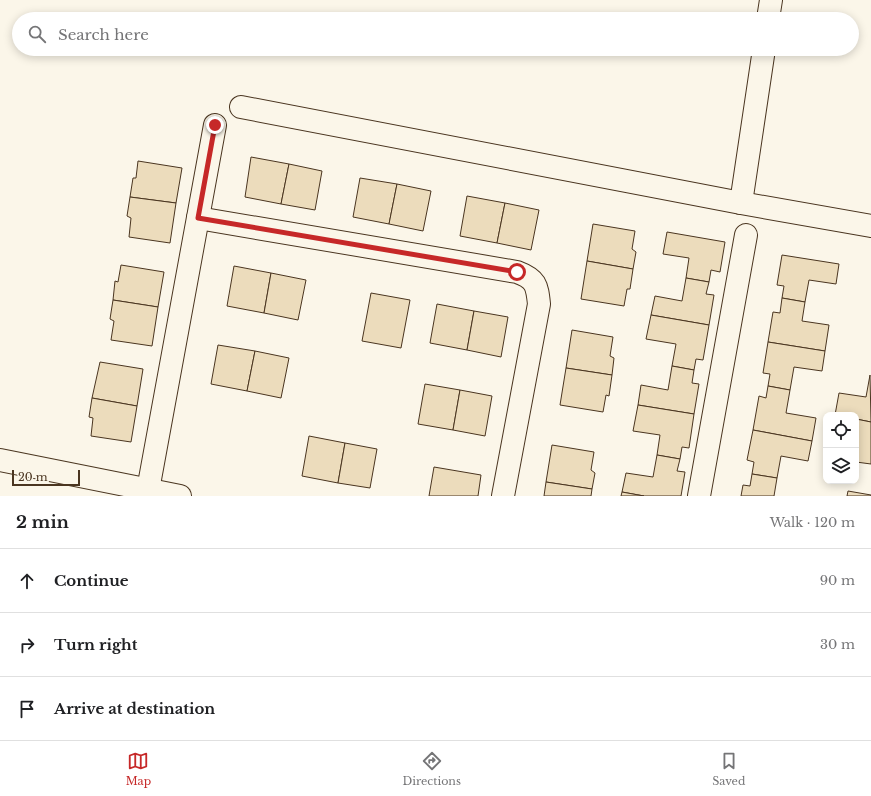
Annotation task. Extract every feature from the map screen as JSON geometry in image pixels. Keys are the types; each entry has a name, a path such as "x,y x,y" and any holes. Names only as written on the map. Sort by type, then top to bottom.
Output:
{"street":[{"path":"769,12 771,0"},
{"path":"741,203 763,56"},
{"path":"241,107 741,203 871,226"},
{"path":"148,490 215,125"},
{"path":"198,218 517,272 530,277 537,288 539,304 503,496"},
{"path":"699,496 746,235"},
{"path":"0,460 180,496"}],"building":[{"path":"251,157 289,164 281,204 245,197"},
{"path":"138,161 182,168 176,203 130,197 133,178 136,178"},
{"path":"289,164 322,171 315,210 281,204"},
{"path":"360,178 397,184 389,224 353,217"},
{"path":"397,184 431,191 423,231 389,224"},
{"path":"467,196 505,203 497,243 460,236"},
{"path":"130,197 176,203 170,243 129,237 131,218 127,216"},
{"path":"505,203 539,210 531,250 497,243"},
{"path":"593,224 635,231 632,249 636,252 633,269 587,261"},
{"path":"667,232 725,242 720,272 711,270 709,282 686,278 689,258 663,254"},
{"path":"782,255 839,264 836,284 809,280 805,302 782,298 784,286 777,285"},
{"path":"587,261 633,269 630,289 627,289 624,306 581,299"},
{"path":"121,265 164,272 158,307 113,300 115,281 118,282"},
{"path":"234,266 271,273 264,313 227,306"},
{"path":"271,273 306,280 298,320 264,313"},
{"path":"686,278 709,282 706,294 714,295 709,325 651,315 655,296 682,301"},
{"path":"371,293 410,300 401,348 362,341"},
{"path":"782,298 805,302 802,321 829,325 825,351 768,342 773,312 780,313"},
{"path":"113,300 158,307 152,346 111,340 114,321 110,319"},
{"path":"437,304 474,311 467,350 430,343"},
{"path":"474,311 508,317 501,357 467,350"},
{"path":"651,315 709,325 703,360 696,359 694,370 672,366 676,344 646,339"},
{"path":"572,330 613,337 610,356 614,358 612,375 566,368"},
{"path":"768,342 825,351 822,371 794,367 790,390 768,386 770,374 763,373"},
{"path":"218,345 255,351 247,391 211,384"},
{"path":"255,351 289,358 281,398 247,391"},
{"path":"100,362 143,369 137,406 92,398"},
{"path":"672,366 694,370 692,383 699,384 694,414 638,405 641,385 668,390"},
{"path":"566,368 612,375 609,396 606,395 603,412 560,405"},
{"path":"870,375 871,422 859,420 859,412 836,412 839,393 866,397"},
{"path":"425,384 460,390 453,430 418,424"},
{"path":"768,386 790,390 786,413 816,418 812,441 753,430 759,396 766,398"},
{"path":"460,390 492,396 485,436 453,430"},
{"path":"92,398 137,406 131,442 91,436 93,418 89,417"},
{"path":"638,405 694,414 689,448 682,447 680,459 657,455 660,435 633,431"},
{"path":"859,420 871,422 871,464 859,462"},
{"path":"753,430 812,441 808,461 781,456 777,478 752,474 754,462 747,460"},
{"path":"309,436 345,443 338,483 302,476"},
{"path":"345,443 377,449 370,488 338,483"},
{"path":"552,445 594,452 591,470 595,473 592,489 546,482"},
{"path":"657,455 680,459 677,471 685,472 681,496 644,496 622,492 626,473 653,477"},
{"path":"434,467 481,475 478,496 429,496"},
{"path":"752,474 777,478 774,496 741,496 743,485 750,486"},
{"path":"546,482 592,489 591,496 544,496"},
{"path":"848,491 871,495 871,496 847,496"},
{"path":"622,492 644,496 621,496"}],"route":[{"path":"215,125 198,218 517,272"}]}
